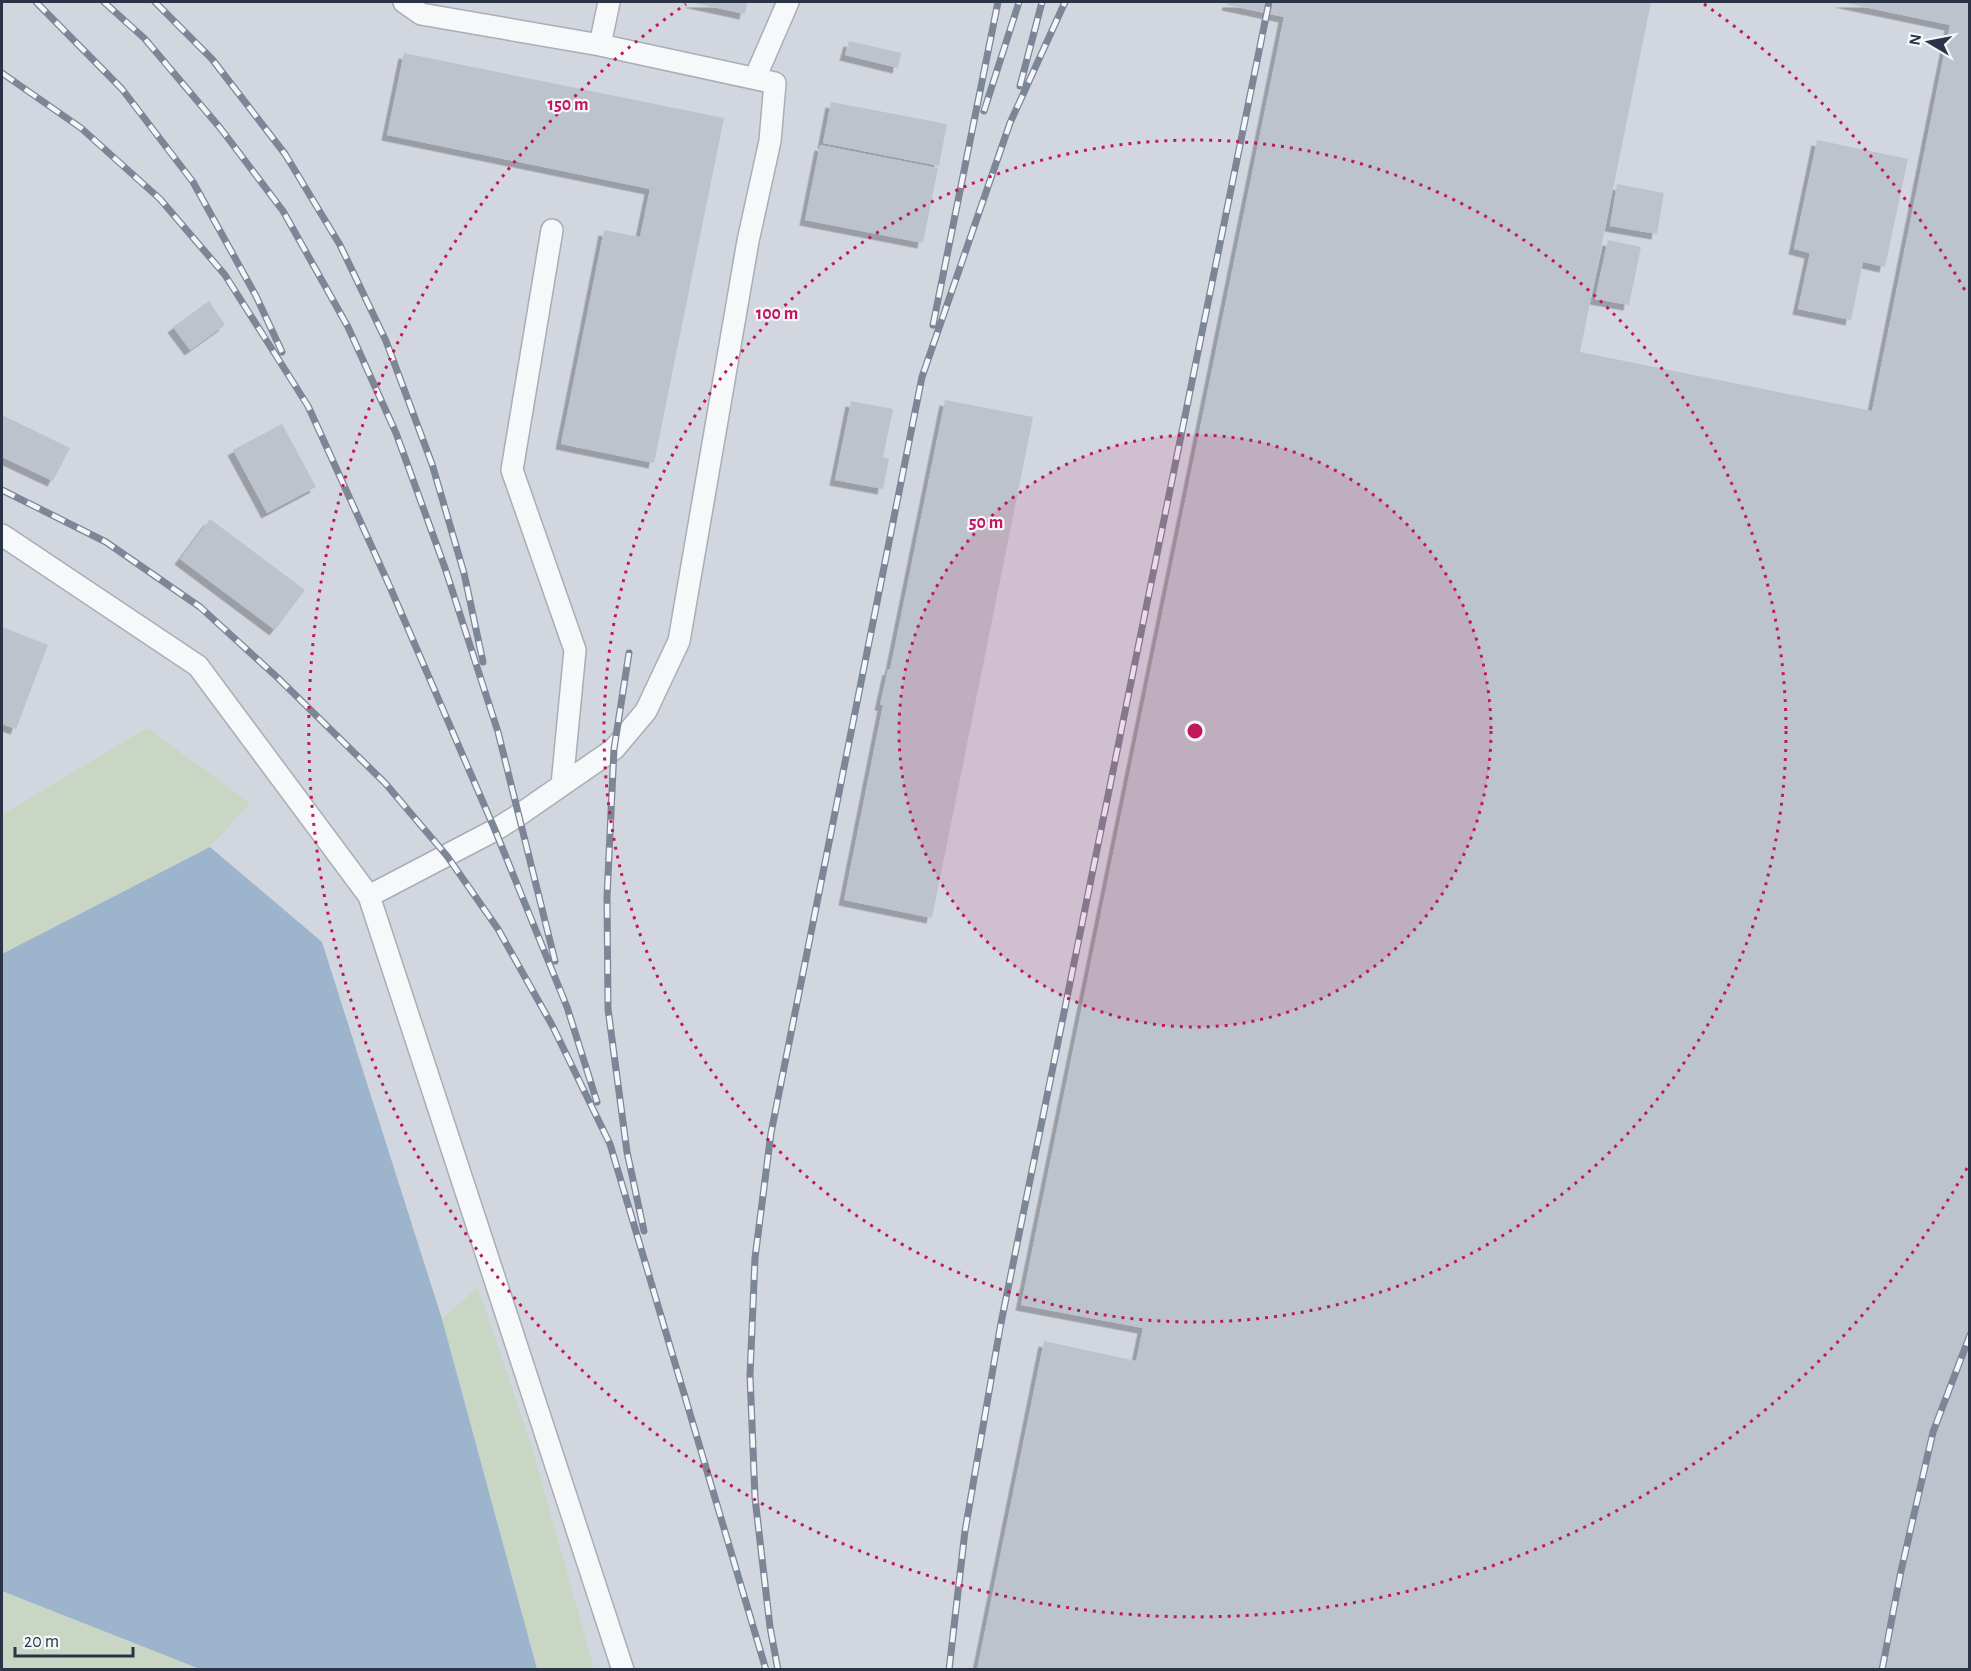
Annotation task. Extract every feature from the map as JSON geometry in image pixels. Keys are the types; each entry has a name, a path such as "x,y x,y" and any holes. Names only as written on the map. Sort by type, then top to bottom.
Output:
{"lane":[{"path":"369,896 495,830 614,749 646,711 679,641 748,241 770,141 775,82 600,45 421,14 404,2"},
{"path":"600,45 609,2"},
{"path":"755,78 788,2"},
{"path":"552,230 512,470 575,650 562,785"},
{"path":"2,535 198,666 369,896 623,1670"}],"shaded area":[{"path":"2,2 1969,2 1969,1669 36,1670 2,1657"}],"green space":[{"path":"147,728 250,803 210,847 2,954 2,815"},
{"path":"478,1287 533,1451 594,1669 537,1669 442,1319"},
{"path":"2,1591 200,1669 2,1669"}],"water":[{"path":"210,847 322,942 442,1319 537,1669 200,1669 2,1591 2,954"}],"building":[{"path":"689,2 747,2 745,14"},
{"path":"1228,2 1651,2 1580,352 1872,411 1950,25 1840,2 1970,2 1970,1670 977,1670 1044,1341 1136,1361 1143,1328 1021,1305 1284,17 1227,5"},
{"path":"849,41 901,53 898,68 845,55"},
{"path":"404,53 724,118 654,463 561,444 604,230 640,237 650,189 387,135"},
{"path":"831,102 947,124 939,166 823,143"},
{"path":"1817,140 1908,159 1885,267 1863,262 1851,320 1798,309 1810,253 1794,249"},
{"path":"820,145 938,168 923,243 805,220"},
{"path":"1617,184 1664,193 1657,234 1610,226"},
{"path":"1608,240 1641,247 1629,305 1595,299"},
{"path":"209,301 225,325 190,350 173,327"},
{"path":"945,400 1033,417 932,918 844,900 883,705 880,705 888,669 890,670"},
{"path":"851,401 893,409 883,457 889,459 883,489 835,480"},
{"path":"2,415 70,448 53,481 2,457"},
{"path":"282,424 316,487 267,513 233,450"},
{"path":"210,519 305,590 275,630 180,559"},
{"path":"2,627 48,645 16,729 2,724"}],"railway":[{"path":"36,2 122,89 193,182 256,296 282,352"},
{"path":"104,2 145,39 221,129 283,211 348,327 396,433 445,568 498,732 555,961"},
{"path":"155,2 212,59 285,154 340,245 386,341 432,464 464,573 483,662"},
{"path":"933,325 998,2"},
{"path":"984,111 1019,2"},
{"path":"1020,86 1042,2"},
{"path":"778,1670 770,1627 755,1498 750,1375 755,1258 771,1133 922,377 1010,123 1065,2"},
{"path":"949,1670 965,1531 1000,1328 1269,2"},
{"path":"2,73 81,128 160,199 225,275 308,406 390,587 495,830 567,1007 597,1102"},
{"path":"2,490 106,542 200,607 278,678 385,783 447,856 498,929 552,1025 610,1144 766,1670"},
{"path":"629,653 614,749 607,897 608,1009 627,1152 644,1231"},
{"path":"1882,1670 1901,1571 1933,1432 1970,1335"}]}
